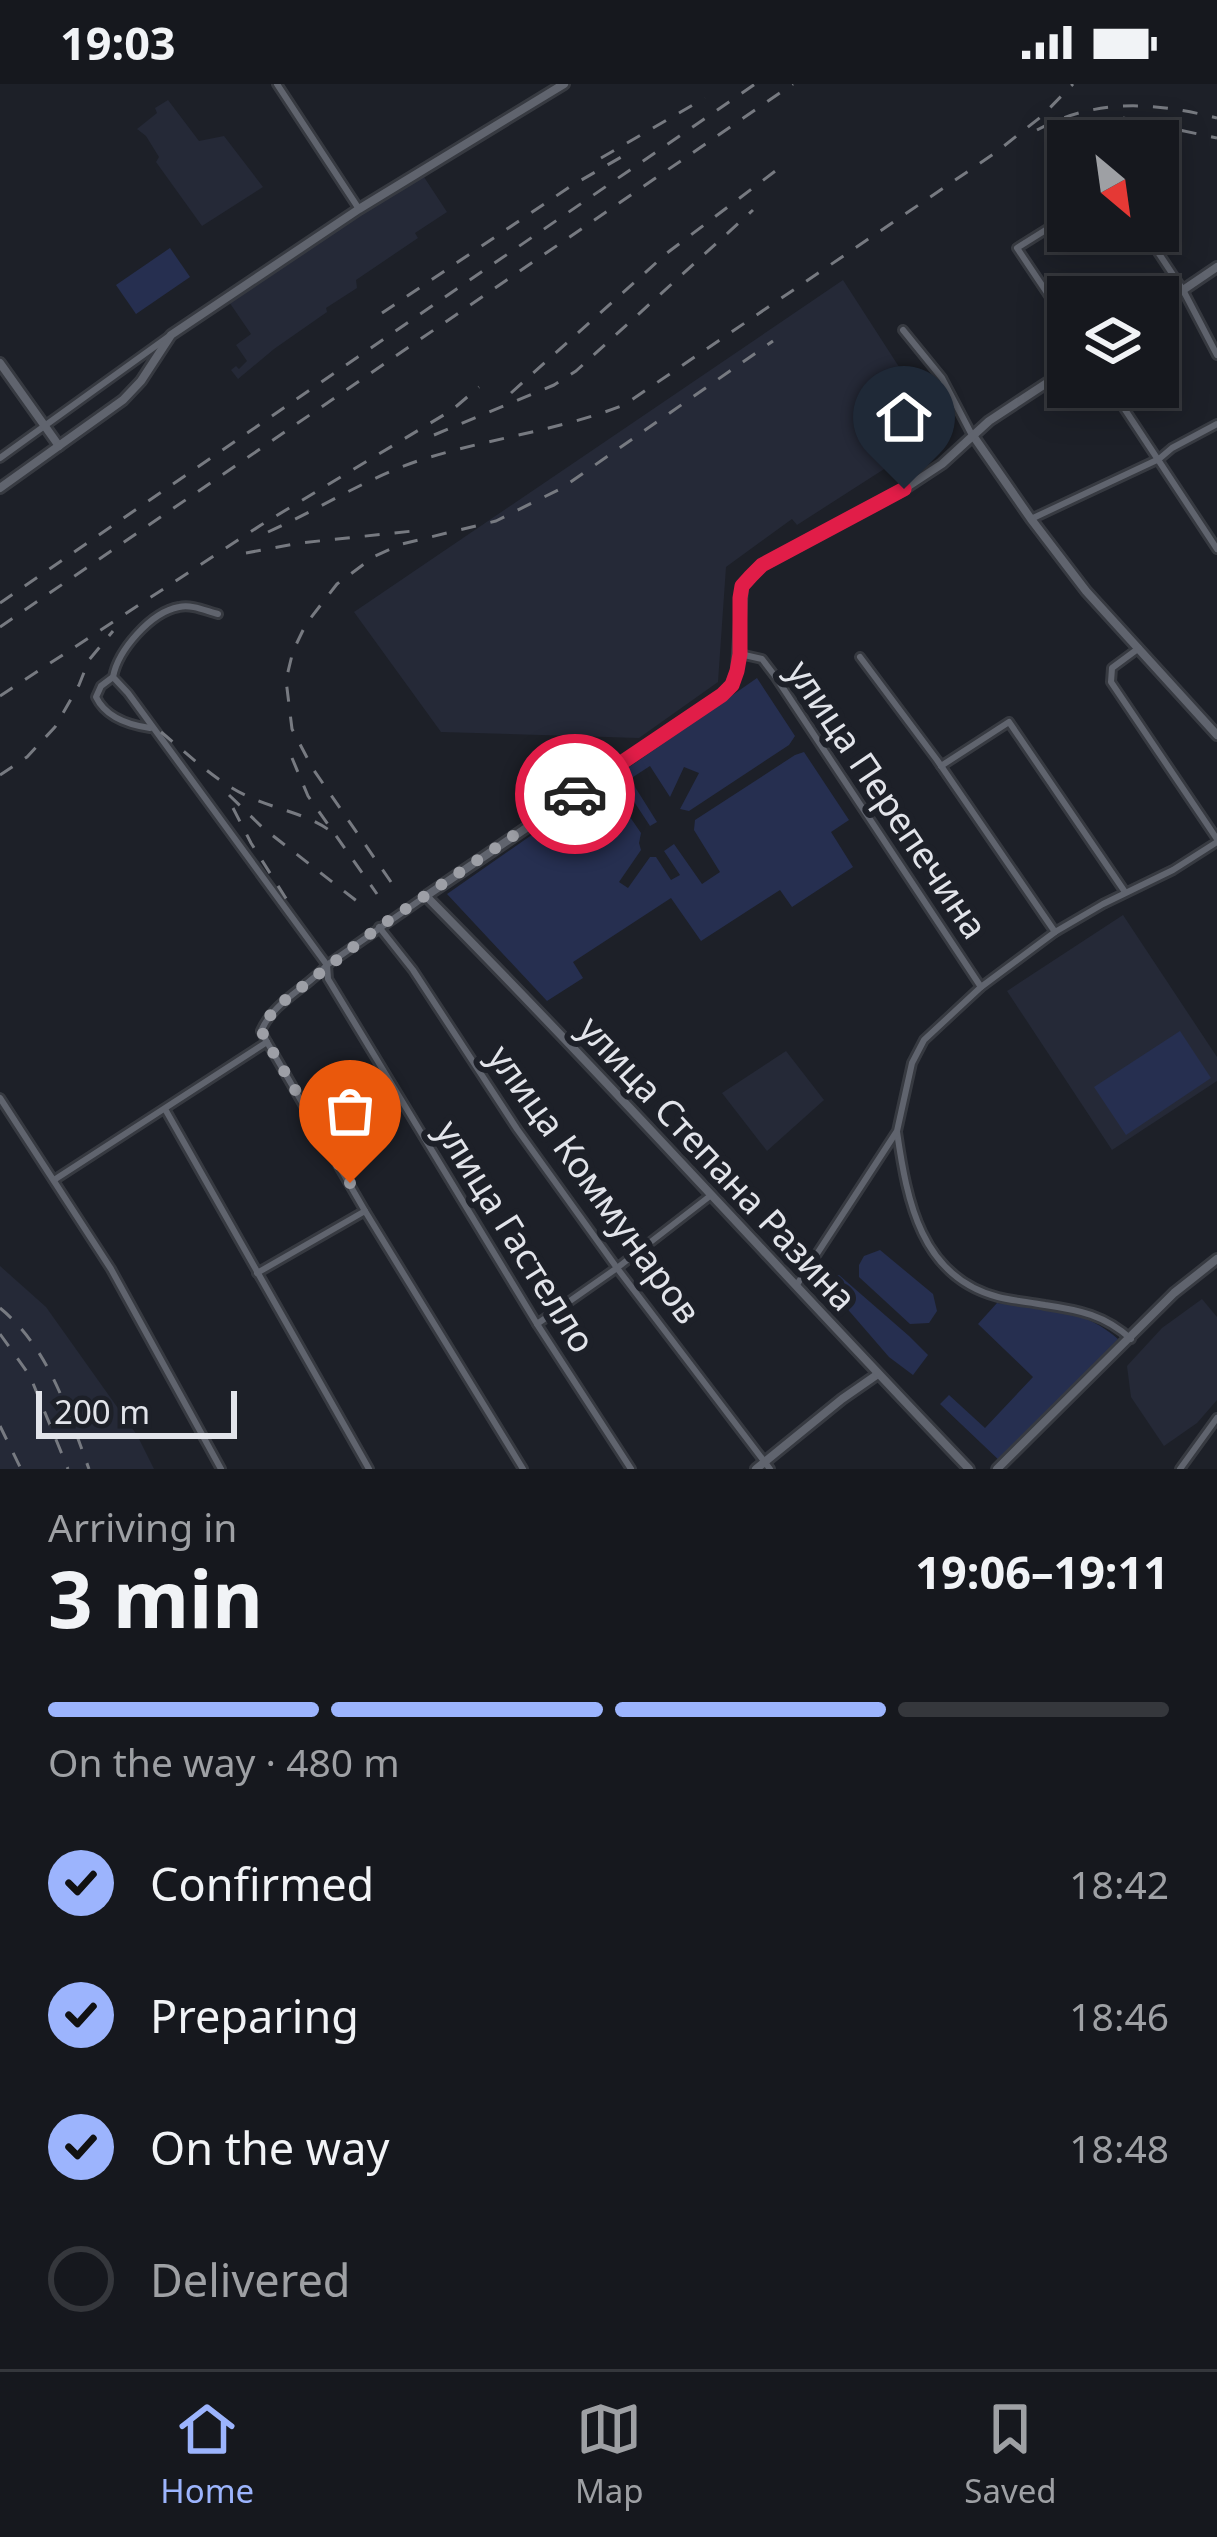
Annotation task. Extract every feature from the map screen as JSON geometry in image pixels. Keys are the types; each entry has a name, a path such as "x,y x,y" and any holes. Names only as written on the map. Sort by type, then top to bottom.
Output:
{"main road":[{"path":"0,488 123,400 171,335 358,209 564,84"},
{"path":"1179,293 1217,267"},
{"path":"0,363 59,446"},
{"path":"426,896 722,695 732,685 740,654 742,586 762,565 904,489 1047,382"},
{"path":"974,437 1086,591 1217,735"},
{"name":"улица Степана Разина","path":"426,896 541,1012 969,1469"},
{"path":"997,1469 1174,1293 1217,1258"},
{"path":"756,1469 768,1466 842,1399 878,1374"}],"street":[{"path":"277,84 358,209"},
{"path":"1047,229 1017,248 1047,293"},
{"path":"1158,252 1217,355"},
{"path":"903,330 942,379 974,437"},
{"path":"0,458 171,335"},
{"path":"1125,408 1217,549"},
{"path":"1030,519 1160,459 1217,424"},
{"path":"152,728 134,726 101,707 96,697 113,676 119,654 175,607 218,614"},
{"path":"1131,1339 1117,1326 1083,1310 994,1297 950,1274 927,1246 905,1190 897,1131 918,1050 981,987 1055,932 1173,870 1217,841 1112,682 1112,668 1139,649"},
{"name":"улица Перепечина","path":"740,654 762,659 775,676 981,987"},
{"path":"860,657 1055,932"},
{"name":"улица Гастелло","path":"113,676 327,965 328,979 537,1324 632,1469"},
{"path":"941,766 1009,722 1125,892"},
{"path":"426,896 327,965 275,1008 261,1030 523,1469"},
{"name":"улица Коммунаров","path":"379,927 617,1268 768,1466"},
{"path":"54,1180 267,1042"},
{"path":"0,1098 111,1269 221,1469"},
{"path":"165,1109 369,1469"},
{"path":"796,1286 897,1131"},
{"path":"537,1324 710,1196"},
{"path":"257,1273 365,1211"},
{"path":"1180,1469 1217,1418"}],"shaded area":[{"path":"168,100 199,141 224,136 263,187 202,226 137,129"},
{"path":"422,174 447,212 356,280 357,288 238,379 231,370 247,361 236,345 251,334 227,299"},
{"path":"170,248 190,277 136,314 116,285"},
{"path":"843,280 912,387 884,409 906,455 797,525 792,519 726,567 718,682 639,738 441,732 354,612"},
{"path":"757,678 795,736 789,745 689,811 680,809 699,773 684,767 670,797 650,766 630,779 657,822 650,826 631,797 621,804 641,833 641,850 619,882 628,888 650,857 656,857 671,880 680,875 664,851 674,844 702,884 720,872 694,830 695,820 804,752 849,820 831,832 853,867 792,907 780,890 701,941 671,898 573,962 583,978 547,1001 447,894"},
{"path":"1123,915 1217,1057 1217,1081 1112,1150 1007,991"},
{"path":"1180,1031 1211,1078 1126,1135 1094,1087"},
{"path":"786,1051 824,1100 767,1151 722,1093"},
{"path":"880,1250 933,1294 937,1311 929,1323 910,1324 859,1277 864,1256"},
{"path":"0,1266 46,1307 137,1435 154,1469 0,1469"},
{"path":"839,1275 928,1355 913,1375 889,1357 825,1283"},
{"path":"1202,1299 1217,1317 1217,1400 1197,1423 1164,1446 1131,1397 1127,1366 1162,1328"},
{"path":"997,1303 1076,1315 1118,1339 1002,1463 940,1404 949,1395 985,1428 1033,1377 978,1324"}],"railway":[{"path":"0,603 755,84"},
{"path":"0,627 793,84"},
{"path":"268,532 406,465 624,405 995,153 1073,84"},
{"path":"601,158 705,98"},
{"path":"1037,130 1081,112 1126,106 1217,118"},
{"path":"1123,118 1217,138"},
{"path":"382,313 623,156"},
{"path":"511,393 667,253 782,166"},
{"path":"434,435 554,385 576,371 753,210"},
{"path":"391,882 313,769 292,729 286,680 306,624 337,584 375,556 402,544 496,521 562,488 773,341"},
{"path":"0,696 261,525 452,410 479,387"},
{"path":"246,553 413,531"},
{"path":"0,775 27,757 55,727 89,660 113,631"},
{"path":"161,732 235,790 329,830"},
{"path":"292,758 308,796 377,894"},
{"path":"229,795 263,828 358,902"},
{"path":"233,808 292,908"},
{"path":"0,1308 44,1361 89,1469"},
{"path":"0,1334 30,1376 68,1469"},
{"path":"0,1426 21,1469"}],"way so far":[{"path":"350,1183 267,1042 261,1030 265,1021 327,965 575,794"}],"route":[{"path":"575,794 732,685 740,654 742,586 762,565 904,489"}]}
